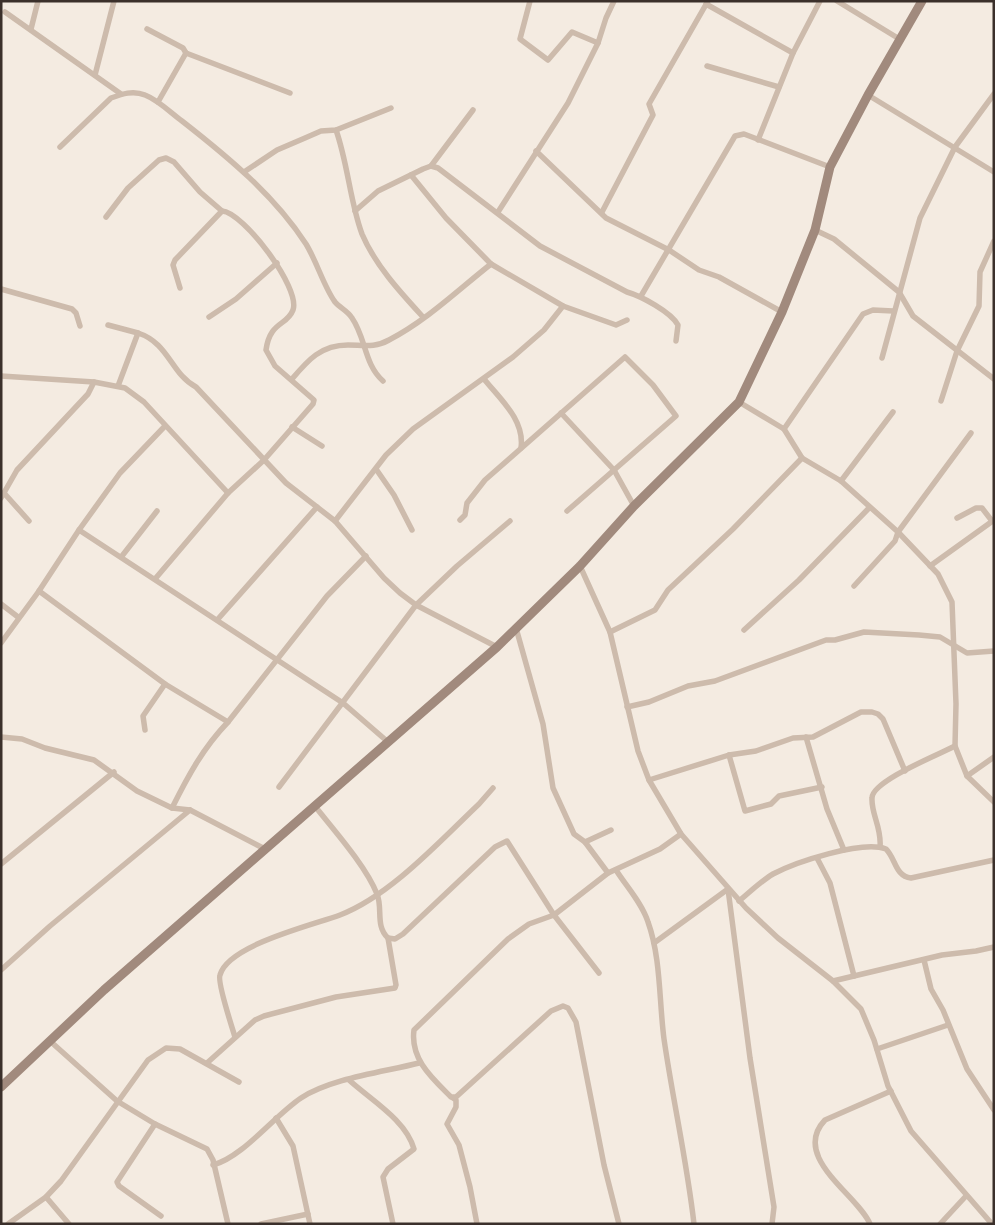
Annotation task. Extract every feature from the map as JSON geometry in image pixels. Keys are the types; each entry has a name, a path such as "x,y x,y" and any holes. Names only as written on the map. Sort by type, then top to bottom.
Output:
{"street":[{"path":"31,29 38,1"},
{"path":"95,75 114,1"},
{"path":"530,1 520,38 548,60 572,32 598,43"},
{"path":"498,212 568,103 598,43 614,1"},
{"path":"758,140 793,53 820,1"},
{"path":"837,1 901,40"},
{"path":"1,1087 104,990 497,647 580,566 634,506 739,402 782,312 816,230 830,167 868,95 922,1"},
{"path":"602,212 653,115 648,104 707,2 793,53"},
{"path":"5,12 121,94"},
{"path":"147,28 183,48 186,53 290,93"},
{"path":"158,102 186,53"},
{"path":"707,66 779,87"},
{"path":"60,147 102,105 121,94 138,93 158,102 244,172 306,244 336,302 351,316 359,330 368,362 375,374 383,381"},
{"path":"882,358 920,218 954,147 994,94"},
{"path":"868,95 994,172"},
{"path":"244,172 277,150 321,131 336,130 392,108"},
{"path":"355,211 378,191 431,166 473,110"},
{"path":"336,130 348,168 355,211 363,234 373,254 402,294 423,317"},
{"path":"641,296 733,138 741,134 830,167"},
{"path":"536,151 602,212 606,218 669,250 699,270 719,277 782,312"},
{"path":"106,217 128,188 163,158 174,162 200,192 222,211 227,211 238,218 277,263 286,279 294,308 271,331 266,350 275,366 314,400 313,404 264,460 228,493 155,579"},
{"path":"431,166 447,174 540,246 627,292 641,296 676,322 678,332 676,340"},
{"path":"411,175 446,218 490,264 525,282 563,306 616,325 627,320"},
{"path":"180,288 173,263 212,219 222,211"},
{"path":"816,230 834,239 899,292 914,316 994,379"},
{"path":"941,401 957,351 979,306 980,272 994,241"},
{"path":"209,317 236,299 277,263"},
{"path":"292,379 310,357 322,350 349,345 364,347 387,342 423,317 490,264"},
{"path":"1,289 72,309 76,313 80,326"},
{"path":"335,521 376,468 413,428 484,380 537,336 563,306"},
{"path":"784,429 863,314 873,310 894,311"},
{"path":"108,325 138,333 161,346 188,383 196,387 286,483 335,521 384,578 416,605 497,647"},
{"path":"118,386 138,333"},
{"path":"460,520 465,515 467,503 485,480 626,357 653,385 676,416 567,511"},
{"path":"1,376 94,382 118,386 139,397 228,493"},
{"path":"484,380 519,424 522,438 521,448"},
{"path":"29,521 2,496 17,470 88,394 94,382"},
{"path":"739,402 784,429 802,458 841,481 898,532 938,574 952,602 955,746 967,776 994,802"},
{"path":"841,481 894,412"},
{"path":"561,413 614,470 634,506"},
{"path":"1,643 120,473 165,426"},
{"path":"292,427 322,446"},
{"path":"854,586 895,542 898,532 971,433"},
{"path":"610,632 655,610 668,590 733,529 802,458"},
{"path":"376,468 394,495 412,530"},
{"path":"218,619 317,507"},
{"path":"744,630 799,580 869,508"},
{"path":"930,566 993,520 982,508 976,508 957,518"},
{"path":"122,556 157,511"},
{"path":"279,788 344,704 416,605 456,566 510,521"},
{"path":"79,530 218,619 276,660 344,704 388,742"},
{"path":"172,808 197,760 210,741 228,722 334,589 366,556"},
{"path":"580,566 610,632 638,751 649,780 680,834 728,889 778,938 833,981 861,1009 891,1091 911,1131 966,1196 992,1223 994,1219"},
{"path":"39,591 165,684 228,722"},
{"path":"1,604 18,617"},
{"path":"516,628 543,724 550,775 554,788 574,834 585,842 608,873"},
{"path":"627,707 649,702 688,686 715,681 826,640 835,640 864,632 940,637 967,653 994,652"},
{"path":"145,730 143,716 165,684"},
{"path":"649,780 729,755 756,751 793,738 806,738 822,734 850,716 860,712 872,712 878,714 883,719 905,771"},
{"path":"1,737 22,739 45,748 94,760 114,772 137,791 172,808 190,810 265,849"},
{"path":"806,738 827,809 844,850"},
{"path":"880,847 881,833 872,795 878,787 905,771 955,746"},
{"path":"729,755 745,811 771,804 779,796 822,787"},
{"path":"967,776 994,757"},
{"path":"1,864 114,772"},
{"path":"235,1037 219,979 224,966 240,952 259,943 342,914 378,895 480,804 493,788"},
{"path":"207,1063 255,1020 274,1013 336,997 395,988 388,938 382,929 378,895 350,850 314,805"},
{"path":"1,970 50,926 190,810"},
{"path":"585,842 611,830"},
{"path":"477,1224 470,1187 458,1144 447,1124 457,1104 456,1100 419,1063 413,1037 418,1024 508,939 529,924 554,915 608,873 660,849 680,834"},
{"path":"388,938 395,939 403,934 495,847 507,841 554,915 598,973"},
{"path":"739,900 772,875 844,850 880,847 891,854 896,866 904,877 911,878 994,860"},
{"path":"817,858 830,883 854,976"},
{"path":"616,870 647,919 654,943 664,1038 683,1159 690,1182 694,1224"},
{"path":"654,943 728,889"},
{"path":"728,889 751,1067 772,1197 772,1224"},
{"path":"833,981 942,955 994,947"},
{"path":"924,960 931,988 967,1069 994,1110"},
{"path":"451,1097 460,1095 551,1011 563,1006 568,1008 576,1022 604,1165 619,1224"},
{"path":"877,1049 948,1025"},
{"path":"50,1041 117,1101 155,1124 205,1147 213,1158 228,1224"},
{"path":"8,1224 46,1197 148,1060 162,1049 180,1049 239,1082"},
{"path":"214,1166 230,1159 303,1097 349,1080 419,1063"},
{"path":"349,1080 406,1130 412,1143 414,1150 388,1169 383,1177 393,1224"},
{"path":"870,1224 826,1169 817,1153 816,1140 820,1126 825,1120 891,1091"},
{"path":"276,1118 293,1146 310,1224"},
{"path":"155,1124 117,1182 119,1186 161,1216"},
{"path":"940,1224 966,1196"},
{"path":"46,1197 69,1224"},
{"path":"262,1224 308,1214"}]}
